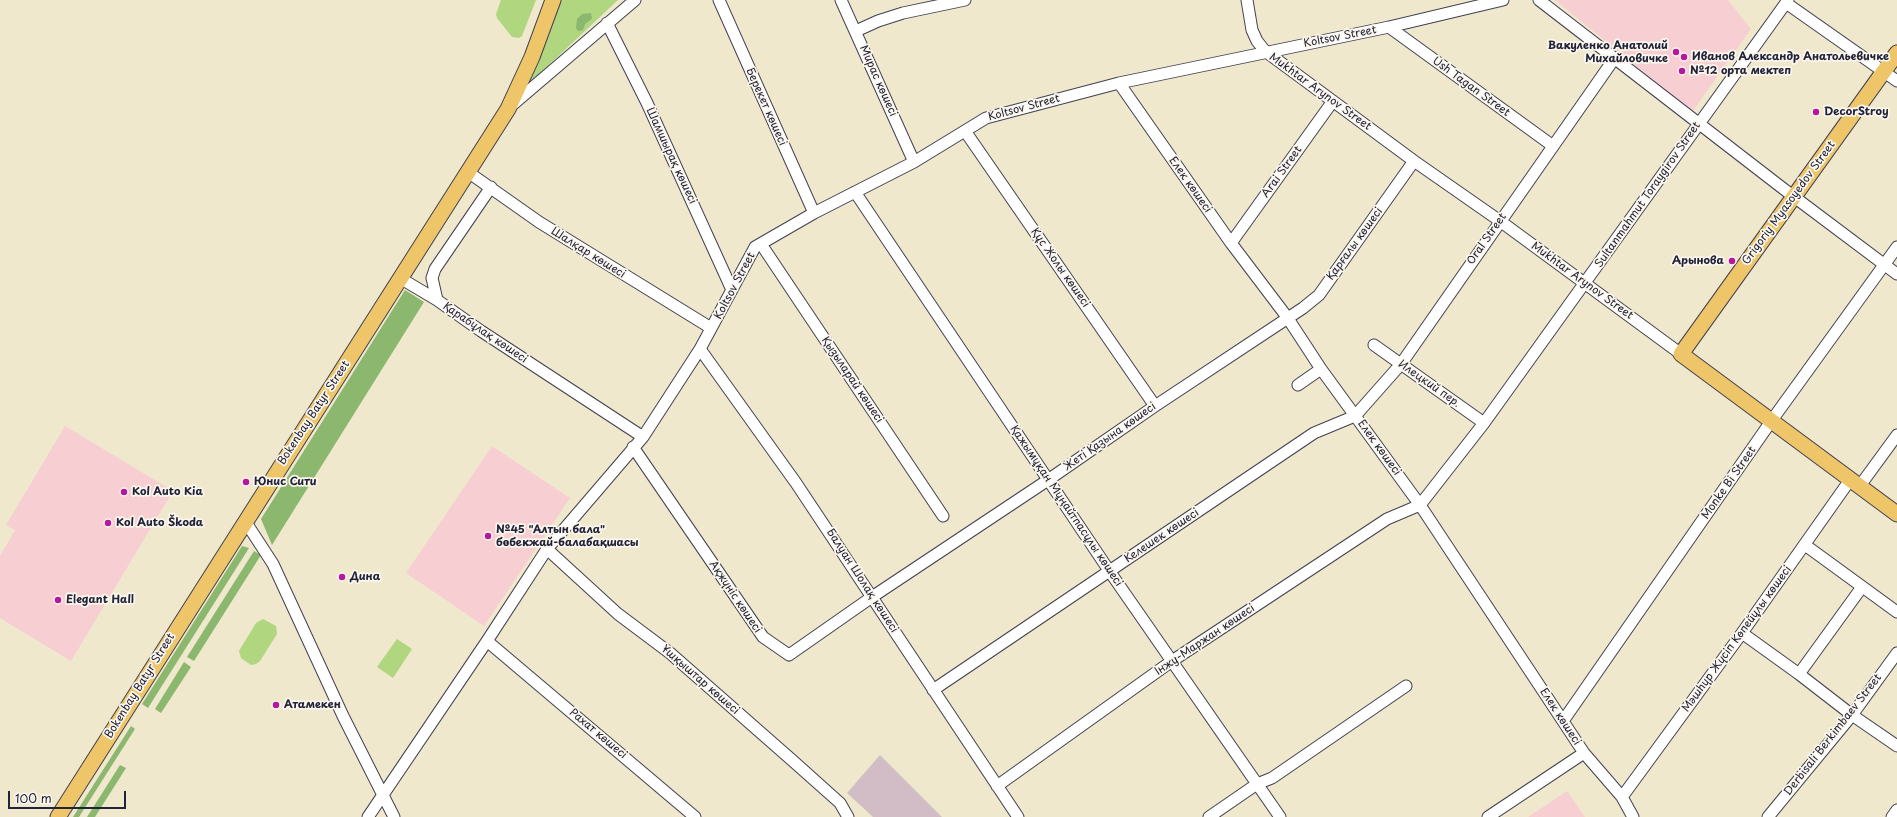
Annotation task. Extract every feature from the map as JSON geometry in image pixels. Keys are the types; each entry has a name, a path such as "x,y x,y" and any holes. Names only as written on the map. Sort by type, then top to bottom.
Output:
{"main road":[{"name":"Bokenbay Batyr Street","path":"58,817 508,109 527,69 553,0"},
{"name":"Grigoriy Myasoyedov Street","path":"1681,354 1897,53"},
{"name":"Mukhtar Arynov Street","path":"1681,354 1772,420 1854,484 1897,514"}],"street":[{"path":"508,109 635,0"},
{"name":"Берекет көшесі","path":"719,0 814,213"},
{"name":"Мирас көшесі","path":"841,0 914,162"},
{"path":"856,31 878,21 903,13 965,0"},
{"name":"Mukhtar Arynov Street","path":"1247,0 1252,30 1257,41 1265,51 1681,354"},
{"name":"Koltsov Street","path":"368,817 487,641 547,549 643,438 700,349 756,247 814,213 914,162 986,118 1120,83 1265,51 1389,27 1503,0"},
{"path":"1539,0 1698,124 1897,274"},
{"path":"1787,1 1897,81"},
{"name":"Sultanmahmut Toraygirov Street","path":"1420,505 1484,423 1787,1"},
{"name":"Шамшырақ көшесі","path":"607,24 647,103 732,290"},
{"name":"Ush Tagan Street","path":"1389,27 1553,146"},
{"name":"Oral Street","path":"1355,416 1401,364 1614,59"},
{"name":"Елек көшесі","path":"1120,83 1231,243 1287,317 1321,369 1420,505 1584,753 1622,797 1633,817"},
{"name":"Arai Street","path":"1231,243 1334,102"},
{"name":"Құс Жолы көшесі","path":"965,130 1155,406"},
{"name":"Қарғалы көшесі","path":"1287,317 1303,308 1319,295 1414,161"},
{"name":"Шалқар көшесі","path":"468,172 539,222 711,328"},
{"name":"Қарабұлақ көшесі","path":"491,187 435,269 432,278 437,300 493,339 643,438"},
{"name":"Қажымұқан Мұңайтпасұлы көшесі","path":"855,192 1110,572 1280,817"},
{"name":"Қызыларай көшесі","path":"761,244 943,516"},
{"name":"Monke Bi Street","path":"1563,721 1772,420 1897,247"},
{"path":"400,278 437,300"},
{"name":"Жеті Қазына көшесі","path":"872,597 1048,480 1287,317"},
{"name":"Илецкий пер.","path":"1374,345 1484,423"},
{"name":"Балуан Шолақ көшесі","path":"700,349 796,483 1018,817"},
{"path":"1298,385 1321,369"},
{"name":"Келешек көшесі","path":"933,690 1314,433 1355,416"},
{"name":"Мәшһүр Жүсіп Көпейұлы көшесі","path":"1622,797 1805,545 1854,484 1897,435"},
{"name":"Ақжүніс көшесі","path":"633,448 763,637 772,645 789,655 872,597"},
{"name":"Інжу-Маржан көшесі","path":"997,786 1172,661 1387,519 1420,505"},
{"path":"245,521 273,564 346,722 394,817"},
{"path":"1805,545 1897,612"},
{"name":"Ұшқыштар көшесі","path":"547,549 618,614 670,653 793,761 840,803 848,817"},
{"path":"1799,674 1862,587"},
{"path":"1742,633 1852,715 1897,746"},
{"name":"Рахат көшесі","path":"487,641 695,817"},
{"name":"Derbisali Berkimbaev Street","path":"1768,817 1852,715 1897,653"},
{"path":"1209,817 1257,784 1272,778 1406,686"},
{"path":"1488,817 1584,753"},
{"path":"1892,817 1897,810"}],"shaded area":[{"name":"№12 орта мектеп","path":"1555,0 1728,0 1751,29 1692,112"},
{"path":"65,426 173,491 71,661 0,618 0,556 15,530 6,525"},
{"name":"№45 \"Алтын бала\" бөбекжай-балабақшасы","path":"492,446 570,498 484,626 406,573"},
{"path":"880,755 942,817 873,817 847,793"},
{"path":"1567,791 1585,817 1528,817"}],"green space":[{"path":"501,0 536,0 522,36 519,38 512,37 497,18 496,14"},
{"path":"560,0 618,0 521,91"},
{"path":"591,13 592,19 585,24 583,30 578,31 576,28 577,19 582,14"},
{"path":"405,290 424,302 272,545 261,519"},
{"path":"242,546 249,548 148,708 142,704"},
{"path":"254,551 261,555 194,661 187,657"},
{"path":"263,619 276,626 277,634 260,661 251,665 241,658 239,651 256,623"},
{"path":"397,639 412,649 393,678 377,667"},
{"path":"184,662 191,667 161,713 155,709"},
{"path":"131,726 135,729 79,817 73,817"},
{"path":"120,765 126,768 95,817 87,817"}],"place":[{"name":"Вакуленко Анатолий Михайловичке","path":"1676,52"},
{"name":"Иванов Александр Анатольевичке","path":"1684,57"},
{"name":"№12 орта мектеп","path":"1682,71"},
{"name":"DecorStroy","path":"1816,112"},
{"name":"Арынова","path":"1732,261"},
{"name":"Юнис Сити","path":"246,482"},
{"name":"Kol Auto Kia","path":"124,492"},
{"name":"Kol Auto Škoda","path":"108,523"},
{"name":"№45 \"Алтын бала\" бөбекжай-балабақшасы","path":"488,536"},
{"name":"Дина","path":"342,577"},
{"name":"Elegant Hall","path":"58,600"},
{"name":"Атамекен","path":"276,705"}]}
